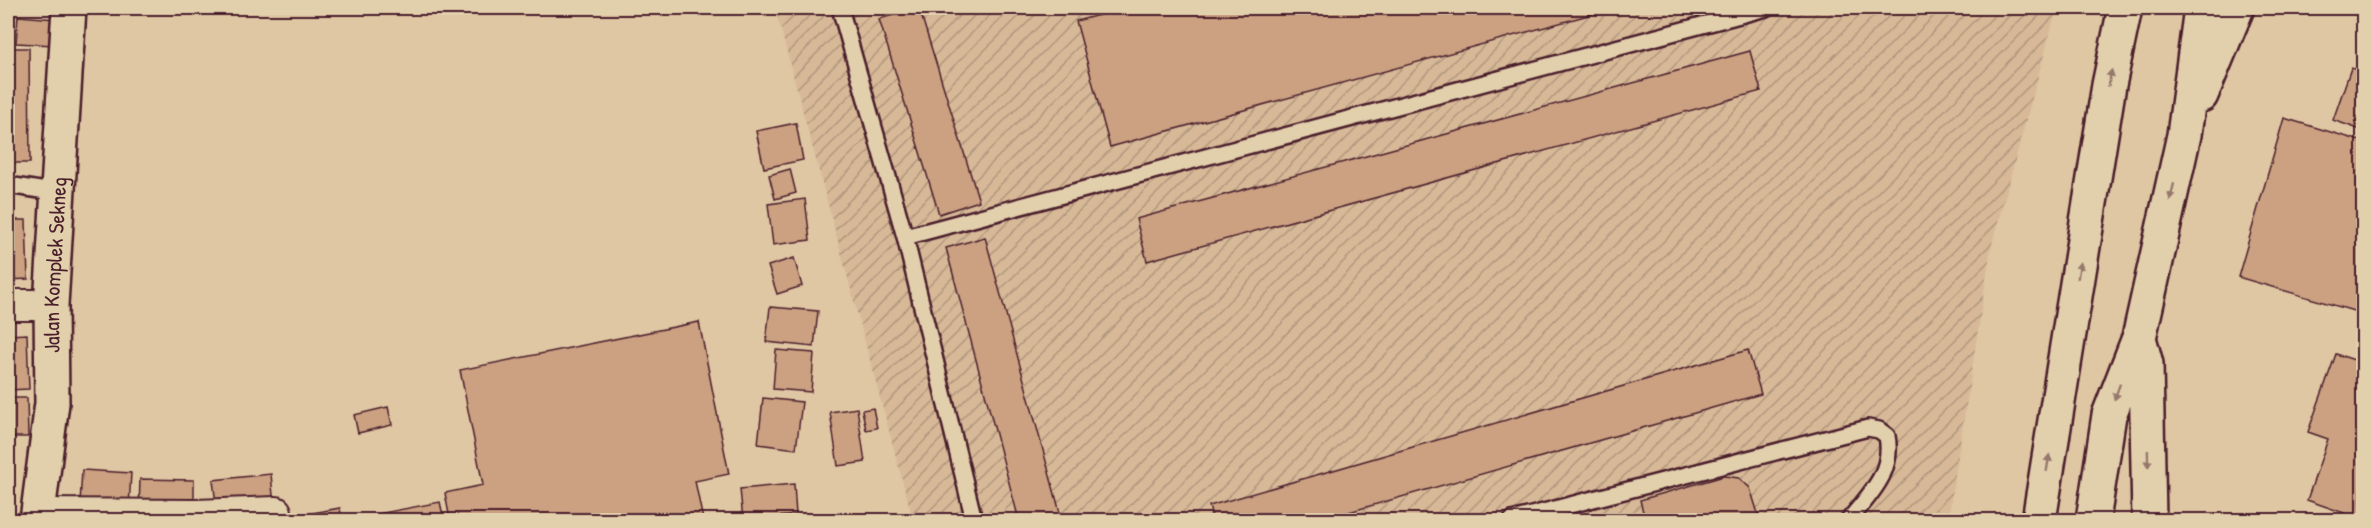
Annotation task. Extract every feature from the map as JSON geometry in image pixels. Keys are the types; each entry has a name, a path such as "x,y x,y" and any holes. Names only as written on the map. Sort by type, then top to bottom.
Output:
{"main road":[{"name":"Jalan Komplek Sekneg","path":"37,517 52,403 51,305 69,8"},
{"path":"2039,520 2109,86 2125,8"},
{"path":"2093,520 2109,415 2139,338 2184,135 2201,8"},
{"path":"2184,135 2237,8"},
{"path":"2139,338 2146,364 2149,520"}],"street":[{"path":"8,305 51,305"},
{"path":"37,517 276,512"}],"lane":[{"path":"840,8 905,237 974,520"},
{"path":"905,237 1766,8"},
{"path":"8,185 59,193"},
{"path":"1512,520 1868,428 1879,430 1887,436 1890,453 1886,472 1849,520"}],"shaded area":[{"path":"775,8 2057,8 1991,248 1948,520 913,520"}],"building":[{"path":"919,8 979,201 939,214 879,19"},
{"path":"1126,8 1614,8 1110,147 1076,21"},
{"path":"18,16 56,19 54,45 16,43"},
{"path":"8,48 29,48 30,163 8,163"},
{"path":"1750,51 1761,91 1147,261 1136,219"},
{"path":"2351,68 2364,72 2364,131 2333,120"},
{"path":"2284,118 2364,142 2364,314 2238,277"},
{"path":"796,123 803,160 764,168 756,131"},
{"path":"790,169 796,193 775,199 769,175"},
{"path":"805,199 810,240 773,245 768,204"},
{"path":"8,220 26,220 28,279 8,280"},
{"path":"985,237 1062,520 1019,520 946,248"},
{"path":"794,258 802,286 777,294 768,266"},
{"path":"770,307 818,311 814,347 766,342"},
{"path":"699,322 729,474 695,481 703,520 450,520 445,493 483,485 460,370"},
{"path":"27,334 29,389 8,390 8,335"},
{"path":"776,350 814,353 811,392 773,389"},
{"path":"1748,350 1761,394 1321,520 1213,520 1209,506"},
{"path":"2336,354 2364,363 2361,519 2307,500 2328,439 2308,432"},
{"path":"8,398 27,398 28,437 8,437"},
{"path":"763,398 802,402 796,449 758,444"},
{"path":"388,407 392,425 358,433 354,415"},
{"path":"857,408 865,462 838,466 830,412"},
{"path":"873,408 877,428 866,430 862,410"},
{"path":"82,470 131,473 129,507 80,504"},
{"path":"271,474 274,506 217,512 213,480"},
{"path":"1724,476 1739,478 1750,488 1760,520 1645,520 1640,500"},
{"path":"140,479 194,480 194,512 139,511"},
{"path":"794,484 796,515 743,520 740,489"},
{"path":"440,502 444,520 363,520 362,517"},
{"path":"340,508 342,520 275,520"}]}
